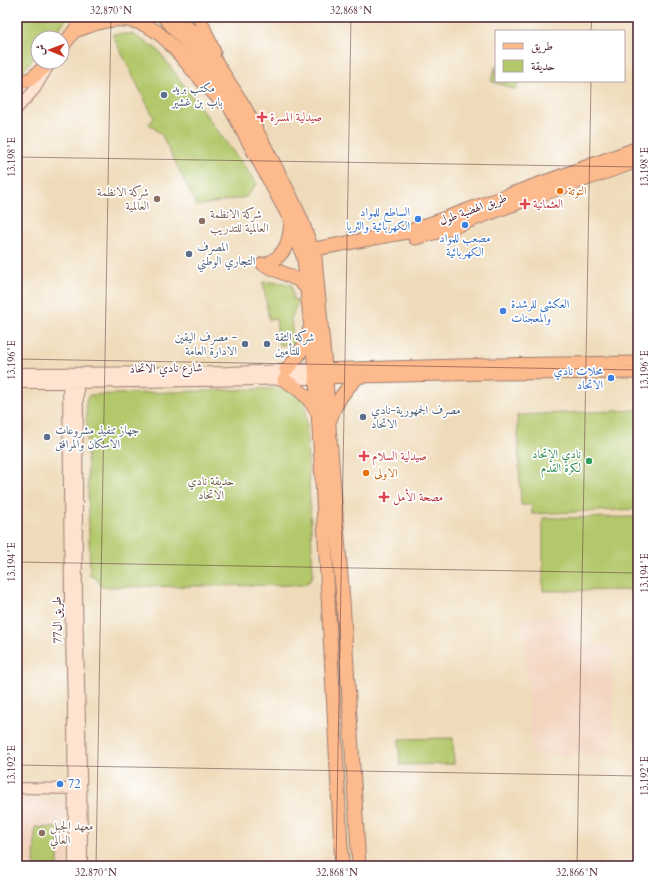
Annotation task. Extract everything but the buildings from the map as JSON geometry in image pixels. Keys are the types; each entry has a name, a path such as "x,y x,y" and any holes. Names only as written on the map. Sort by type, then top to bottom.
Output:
{"highway":[{"path":"70,36 85,17"},
{"path":"164,17 190,39 208,51 244,106 290,195 309,254 320,373 317,412 329,590 342,866"},
{"path":"178,17 234,113 309,254 308,289 310,325 329,426 343,600 359,866"},
{"path":"199,17 212,46 218,65"},
{"path":"74,31 105,21 115,20 131,20 146,24 158,32 175,48 194,72 234,113"},
{"path":"17,82 29,80 41,70"},
{"name":"طريق الهضبة طول","path":"309,254 408,232 638,148"},
{"name":"طريق الهضبة طول","path":"309,254 404,241 445,230 513,204 638,161"},
{"path":"291,221 288,242 285,249 278,258 266,264 298,280 308,289"},
{"path":"310,325 306,342 285,375 310,400 317,412"},
{"path":"329,426 334,410 340,399 358,377"}],"main road":[{"path":"17,109 35,89 46,70"},
{"path":"320,373 638,362"},
{"path":"320,373 358,377 481,374 638,373"},
{"name":"شارع نادي الاتحاد","path":"17,382 73,378 285,375 320,373"},
{"name":"شارع نادي الاتحاد","path":"17,374 73,378"},
{"name":"طريق ال77","path":"73,378 70,600 77,789 74,866"},
{"path":"17,788 77,789 82,866"}],"shaded area":[{"path":"523,617 574,617 575,646 612,645 613,754 532,756"},
{"name":"معهد الجبل العالي","path":"17,798 67,799 68,866 17,866"}],"green space":[{"path":"17,17 68,17 57,30 30,30 30,62 22,72 17,72"},
{"path":"112,34 133,34 158,50 257,184 246,197 197,206 161,134 149,124 154,118"},
{"path":"495,69 495,82 519,82 516,90 491,81"},
{"path":"263,282 286,283 292,285 293,299 298,301 291,319 294,345 279,345 276,319 269,320"},
{"name":"حديقة نادي الاتحاد","path":"285,388 304,396 306,410 313,574 310,581 303,585 102,587 96,578 90,576 86,400 90,395"},
{"path":"638,410 638,509 532,514 532,505 521,505 517,415"},
{"path":"638,517 638,590 543,591 543,518"},
{"path":"453,738 454,764 400,765 399,739"},
{"path":"35,827 59,828 58,866 34,866"}],"place":[{"name":"مكتب بريد باب بن غشير","path":"164,95"},
{"name":"صيدلية المسرة","path":"262,117"},
{"name":"التوتة","path":"560,191"},
{"name":"شركة الانظمة العالمية","path":"157,199"},
{"name":"العثمانية","path":"525,204"},
{"name":"الساطع للمواد الكهربائية والثريا","path":"418,219"},
{"name":"شركة الانظمة العالمية للتدريب","path":"202,221"},
{"name":"مصعب للمواد الكهربائية","path":"465,225"},
{"name":"المصرف التجاري الوطني","path":"189,254"},
{"name":"العكشي للرشدة والمعجنات","path":"503,311"},
{"name":"مصرف اليقين - الادارة العامة","path":"245,344"},
{"name":"شركة الثقة للتأمين","path":"267,344"},
{"name":"محلات نادي الاتحاد","path":"611,378"},
{"name":"مصرف الجمهورية-نادي الاتحاد","path":"363,417"},
{"name":"جهاز تنفيذ مشروعات الاسكان والمرافق","path":"47,437"},
{"name":"صيدلية السلام","path":"364,456"},
{"name":"نادي الإتحاد لكرة القدم","path":"589,461"},
{"name":"الاولى","path":"366,473"},
{"name":"مصحة الأمل","path":"384,497"},
{"name":"72","path":"60,784"},
{"name":"معهد الجبل العالي","path":"42,833"}]}
